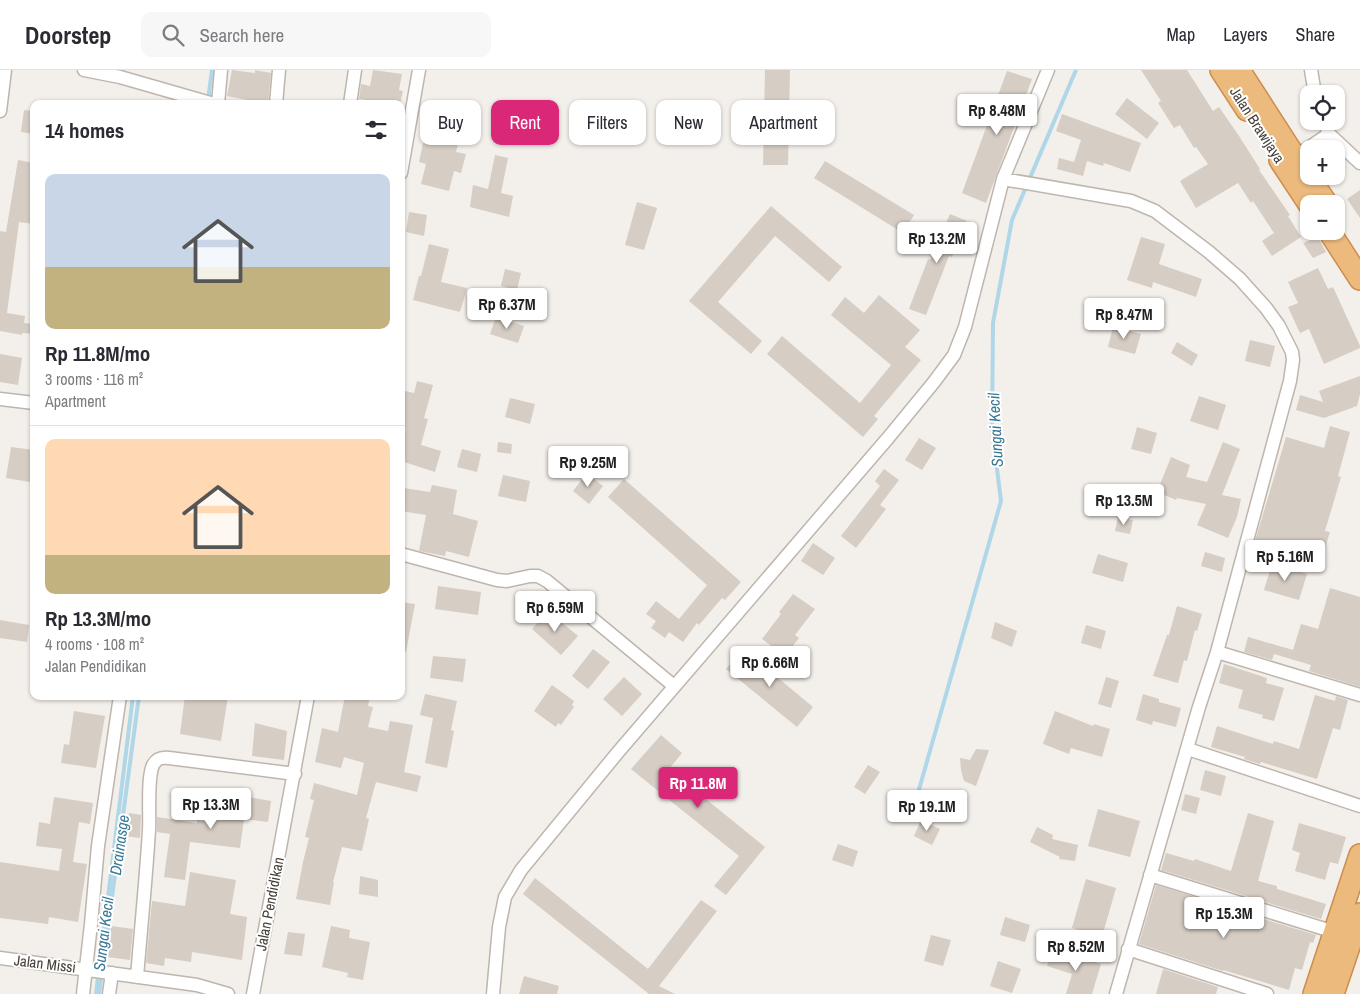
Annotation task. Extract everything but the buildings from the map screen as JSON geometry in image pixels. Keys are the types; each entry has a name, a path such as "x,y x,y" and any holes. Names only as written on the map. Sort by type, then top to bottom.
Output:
{"highway":[{"name":"Jalan Brawijaya","path":"1221,70 1303,195"},
{"name":"Jalan Brawijaya","path":"1239,70 1322,195"},
{"path":"1345,229 1360,251"},
{"path":"1335,240 1360,278"},
{"path":"1333,994 1360,855"},
{"path":"1314,994 1343,935 1360,914"}],"street":[{"path":"1,103 5,70"},
{"path":"84,70 138,82 198,100"},
{"path":"209,100 221,70"},
{"path":"276,100 279,70"},
{"path":"351,100 355,70"},
{"path":"405,133 419,70"},
{"path":"493,994 499,927 505,897 510,885 552,831 674,686 888,438 954,355 965,327 1003,179 1048,70"},
{"path":"1311,70 1313,85"},
{"path":"1327,130 1329,134 1360,163"},
{"path":"1295,157 1329,134"},
{"path":"1003,179 1131,201 1155,211 1209,252 1240,279 1266,308 1289,344 1293,360 1290,381 1217,652 1199,707 1116,994"},
{"path":"0,399 30,403"},
{"path":"405,555 497,580 507,581 538,576 560,591 674,686"},
{"path":"1217,652 1360,695"},
{"path":"82,994 88,969 98,846 119,700"},
{"name":"Jalan Pendidikan","path":"253,994 307,700"},
{"path":"1188,749 1360,806"},
{"path":"137,977 149,830 151,777 152,767 156,761 160,758 169,758 295,774"},
{"path":"1150,875 1343,935"},
{"path":"1128,949 1267,994"},
{"name":"Jalan Missi","path":"0,958 108,973"},
{"path":"109,994 108,973 197,985 228,994"}],"waterway":[{"name":"Sungai Kecil","path":"208,100 212,70"},
{"name":"Sungai Kecil","path":"918,793 1001,501 992,429 993,323 1012,220 1076,70"},
{"name":"Sungai Kecil","path":"96,994 133,700"},
{"name":"Drainasge","path":"99,994 138,700"}]}
